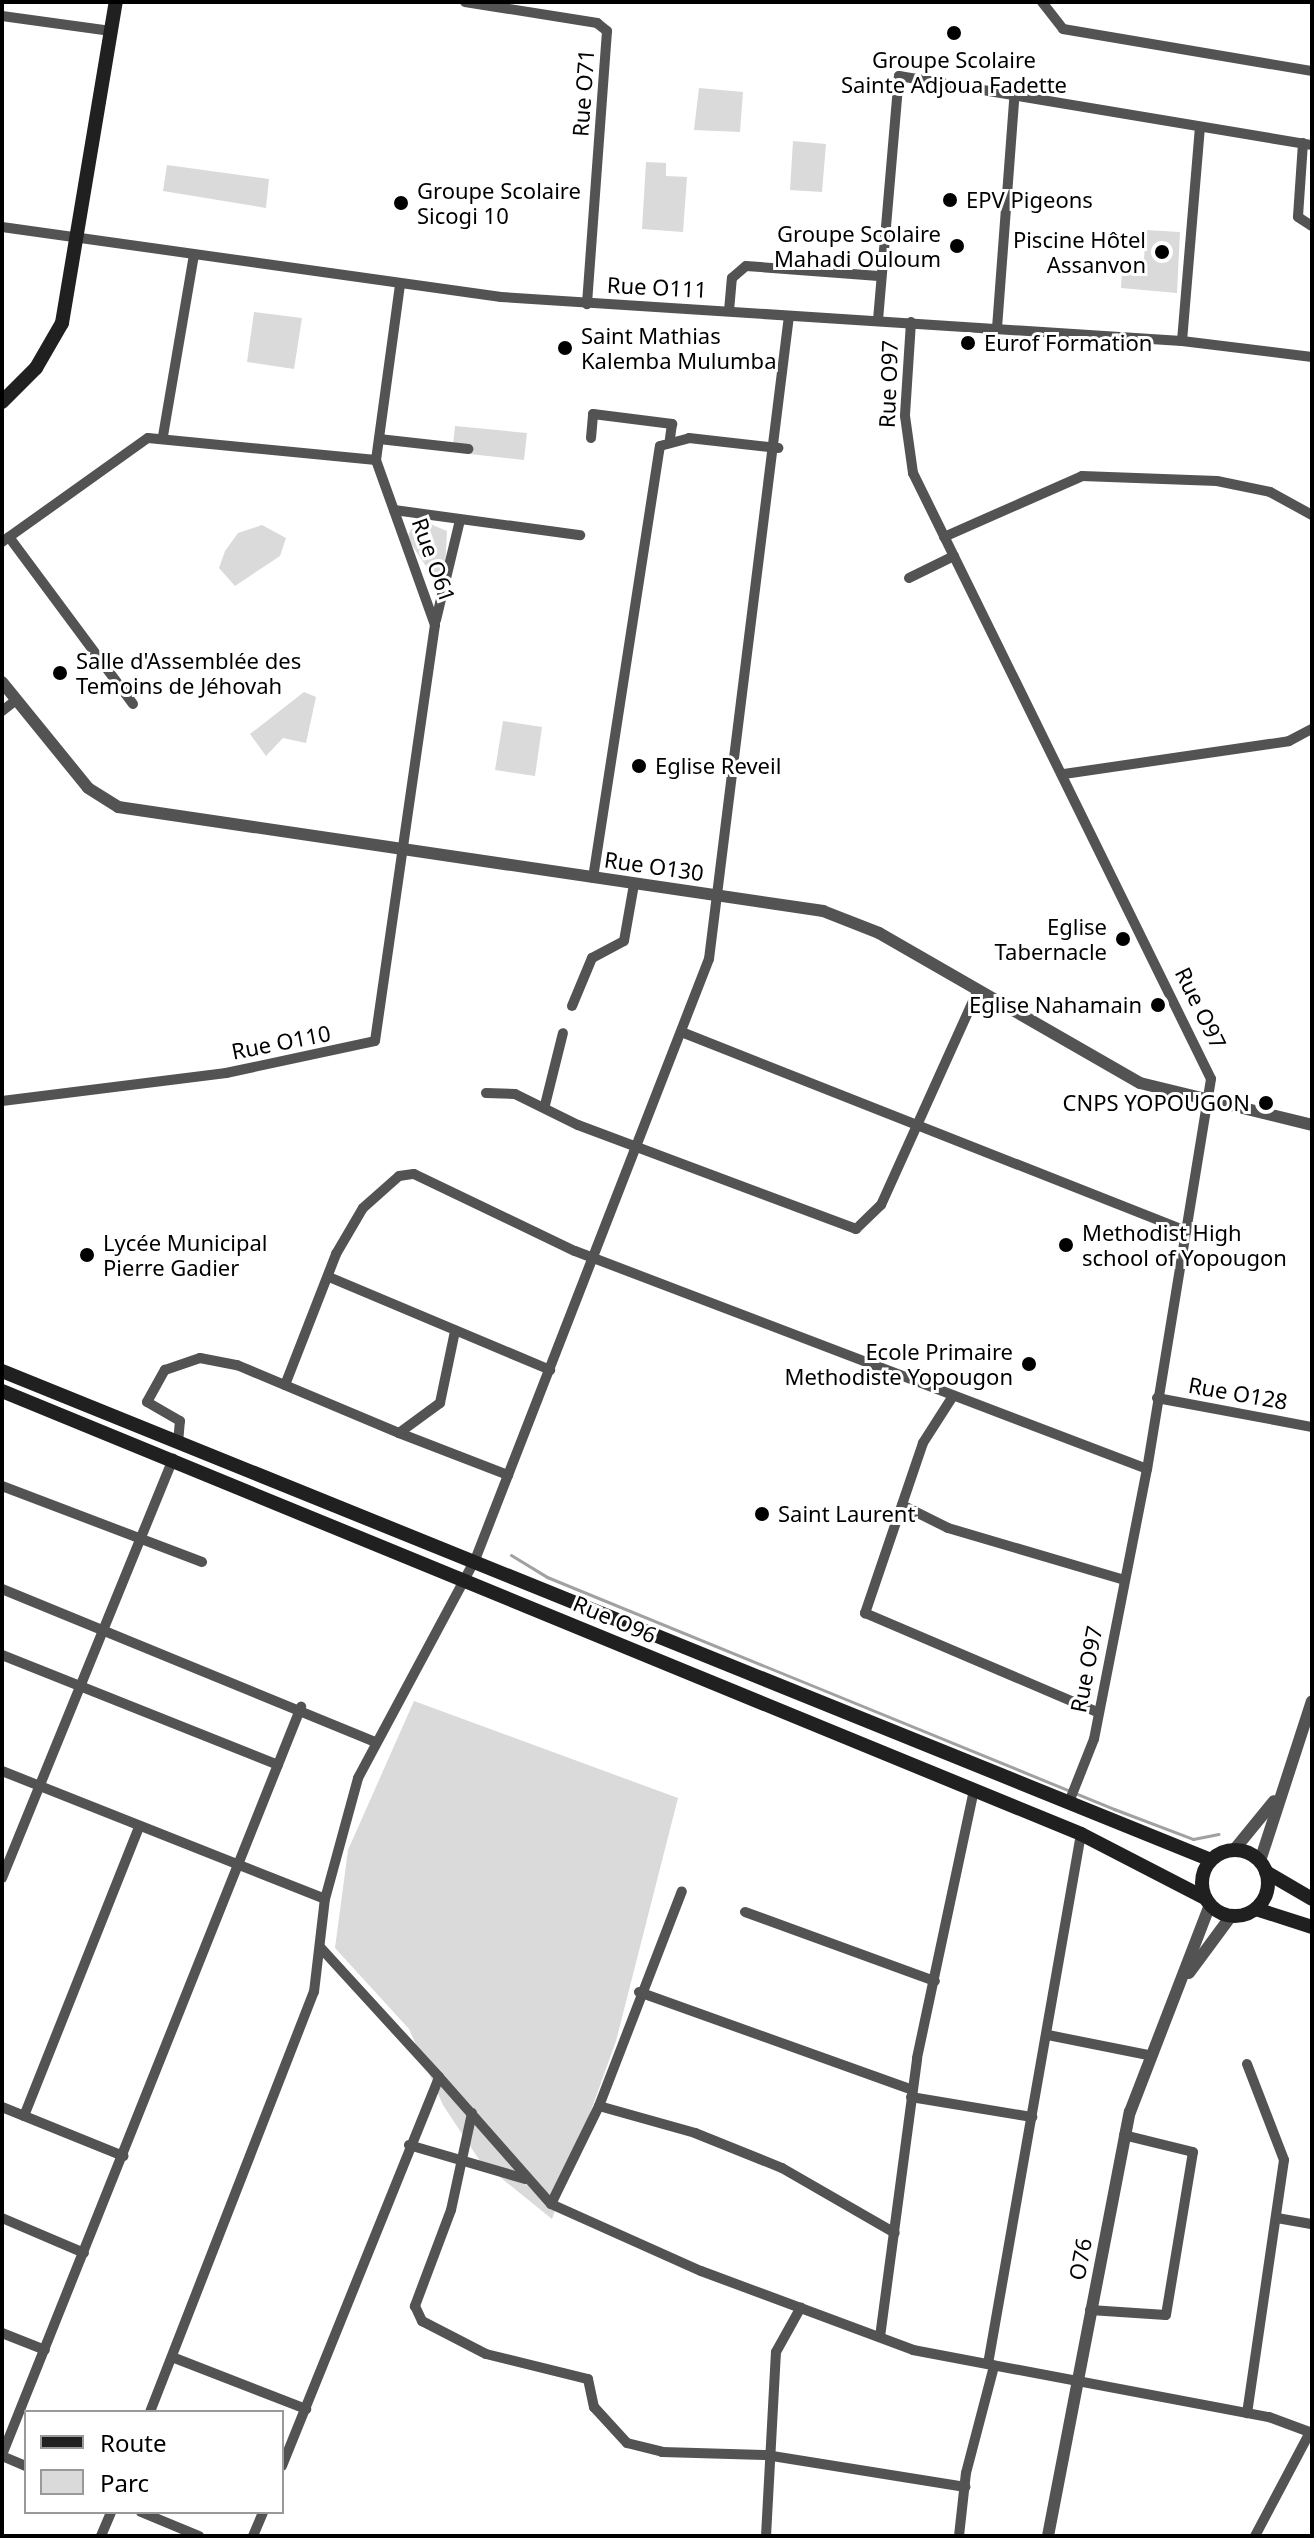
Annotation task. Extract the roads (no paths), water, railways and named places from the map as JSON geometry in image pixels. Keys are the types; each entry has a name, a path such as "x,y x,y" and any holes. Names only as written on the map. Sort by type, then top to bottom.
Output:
{"main road":[{"path":"2,402 50,349 77,239 116,2"},
{"name":"Rue O96","path":"2,1371 1211,1860"},
{"name":"Rue O96","path":"2,1391 1081,1834 1208,1902"},
{"path":"1312,1899 1234,1850 1211,1860 1201,1882 1208,1902 1231,1916 1256,1909 1312,1927"},
{"path":"1256,1909 1268,1888 1263,1866"}],"street":[{"name":"Rue O71","path":"465,2 607,31 587,304"},
{"path":"1042,2 1063,29 1312,71"},
{"path":"2,16 111,31"},
{"path":"878,320 879,276 899,76 1014,100 1308,144 1298,217 1312,226"},
{"path":"997,328 1014,100"},
{"path":"1182,341 1200,128"},
{"name":"Rue O111","path":"2,227 400,284 587,304 1182,341 1312,357"},
{"path":"163,436 194,255"},
{"path":"729,311 732,278 746,266 879,276"},
{"name":"Rue O61","path":"400,284 376,460 435,625 402,851"},
{"path":"151,2410 314,1992 325,1899 373,1741 475,1560 641,1148 709,959 778,448 789,316"},
{"name":"Rue O97","path":"911,322 907,447 944,537 1209,1070 1208,1102 1147,1469 1088,1761 1069,1802"},
{"path":"591,438 593,414 672,424 670,439 654,461 593,878"},
{"path":"133,704 6,540 137,443 163,436 376,460"},
{"path":"379,439 468,449"},
{"path":"670,439 778,448"},
{"path":"944,537 1082,476 1217,481 1270,492 1312,515"},
{"path":"394,510 580,535"},
{"path":"435,625 460,520"},
{"path":"909,578 954,556"},
{"name":"Rue O130","path":"2,682 88,788 118,807 718,896 852,920 1140,1083 1312,1125"},
{"path":"2,711 15,701"},
{"path":"1064,774 1289,741 1312,729"},
{"name":"Rue O110","path":"2,1101 226,1073 367,1046 378,1033 402,851"},
{"path":"572,1006 592,958 624,941 634,884"},
{"path":"486,1093 545,1105 641,1148 856,1229 881,1205 978,990"},
{"path":"545,1105 563,1033"},
{"path":"684,1033 1186,1231"},
{"path":"285,1385 329,1277 365,1206 407,1174 597,1256 1147,1469"},
{"path":"329,1277 550,1370"},
{"path":"399,1433 440,1403 455,1331"},
{"path":"178,1443 180,1421 147,1402 165,1370 212,1360 285,1385 508,1475"},
{"path":"953,1396 923,1443 865,1613 1097,1712"},
{"name":"Rue O128","path":"1157,1398 1312,1427"},
{"path":"2,1878 173,1459"},
{"path":"2,1486 202,1562"},
{"path":"902,1505 948,1528 1125,1580"},
{"path":"2,1589 301,1707 373,1741"},
{"path":"2,1655 278,1765"},
{"path":"1263,1866 1279,1795 1312,1701"},
{"path":"24,2465 2,2456 301,1707"},
{"path":"2,1771 325,1899"},
{"path":"880,2337 912,2094 974,1790"},
{"path":"1234,1850 1279,1795"},
{"path":"24,2116 139,1827"},
{"path":"959,2536 965,2487 991,2365 1081,1834"},
{"path":"551,2204 599,2106 639,1992 682,1891"},
{"path":"1174,1995 1208,1902"},
{"path":"745,1912 935,1981"},
{"path":"1174,1995 1231,1916"},
{"path":"321,1948 472,2113 525,2179 551,2204 880,2337 1076,2383 1247,2413 1311,2433 1255,2536"},
{"path":"639,1992 912,2094 1032,2117"},
{"name":"O76","path":"1048,2536 1124,2135 1148,2055 1174,1995"},
{"path":"1048,2035 1148,2055"},
{"path":"1247,2064 1281,2146 1277,2218 1247,2413"},
{"path":"284,2461 439,2077"},
{"path":"599,2106 695,2133 782,2168 895,2233"},
{"path":"2,2107 123,2156"},
{"path":"472,2113 464,2164 415,2306 422,2321 486,2354 588,2379 594,2407 627,2443 662,2452 766,2455 965,2487"},
{"path":"1090,2310 1166,2315 1193,2152 1124,2135"},
{"path":"409,2145 464,2164 525,2179"},
{"path":"2,2218 84,2253"},
{"path":"1277,2218 1312,2224"},
{"path":"766,2536 766,2455 776,2352 801,2307"},
{"path":"2,2333 45,2350"},
{"path":"172,2357 306,2409"},
{"path":"101,2536 110,2514"},
{"path":"146,2514 199,2536"},
{"path":"253,2536 262,2514"}],"waterway":[{"path":"511,1555 547,1577 1114,1809 1193,1839 1219,1834"}],"place":[{"name":"Groupe Scolaire Sainte Adjoua Fadette","path":"954,33"},
{"name":"EPV Pigeons","path":"950,200"},
{"name":"Groupe Scolaire Sicogi 10","path":"401,203"},
{"name":"Groupe Scolaire Mahadi Ouloum","path":"957,246"},
{"name":"Piscine Hôtel Assanvon","path":"1162,252"},
{"name":"Eurof Formation","path":"968,343"},
{"name":"Saint Mathias Kalemba Mulumba","path":"565,348"},
{"name":"Salle d'Assemblée des Temoins de Jéhovah","path":"60,673"},
{"name":"Eglise Reveil","path":"639,766"},
{"name":"Eglise Tabernacle","path":"1123,939"},
{"name":"Eglise Nahamain","path":"1158,1005"},
{"name":"CNPS YOPOUGON","path":"1266,1103"},
{"name":"Methodist High school of Yopougon","path":"1066,1245"},
{"name":"Lycée Municipal Pierre Gadier","path":"87,1255"},
{"name":"Ecole Primaire Methodiste Yopougon","path":"1029,1364"},
{"name":"Saint Laurent","path":"762,1514"}]}
